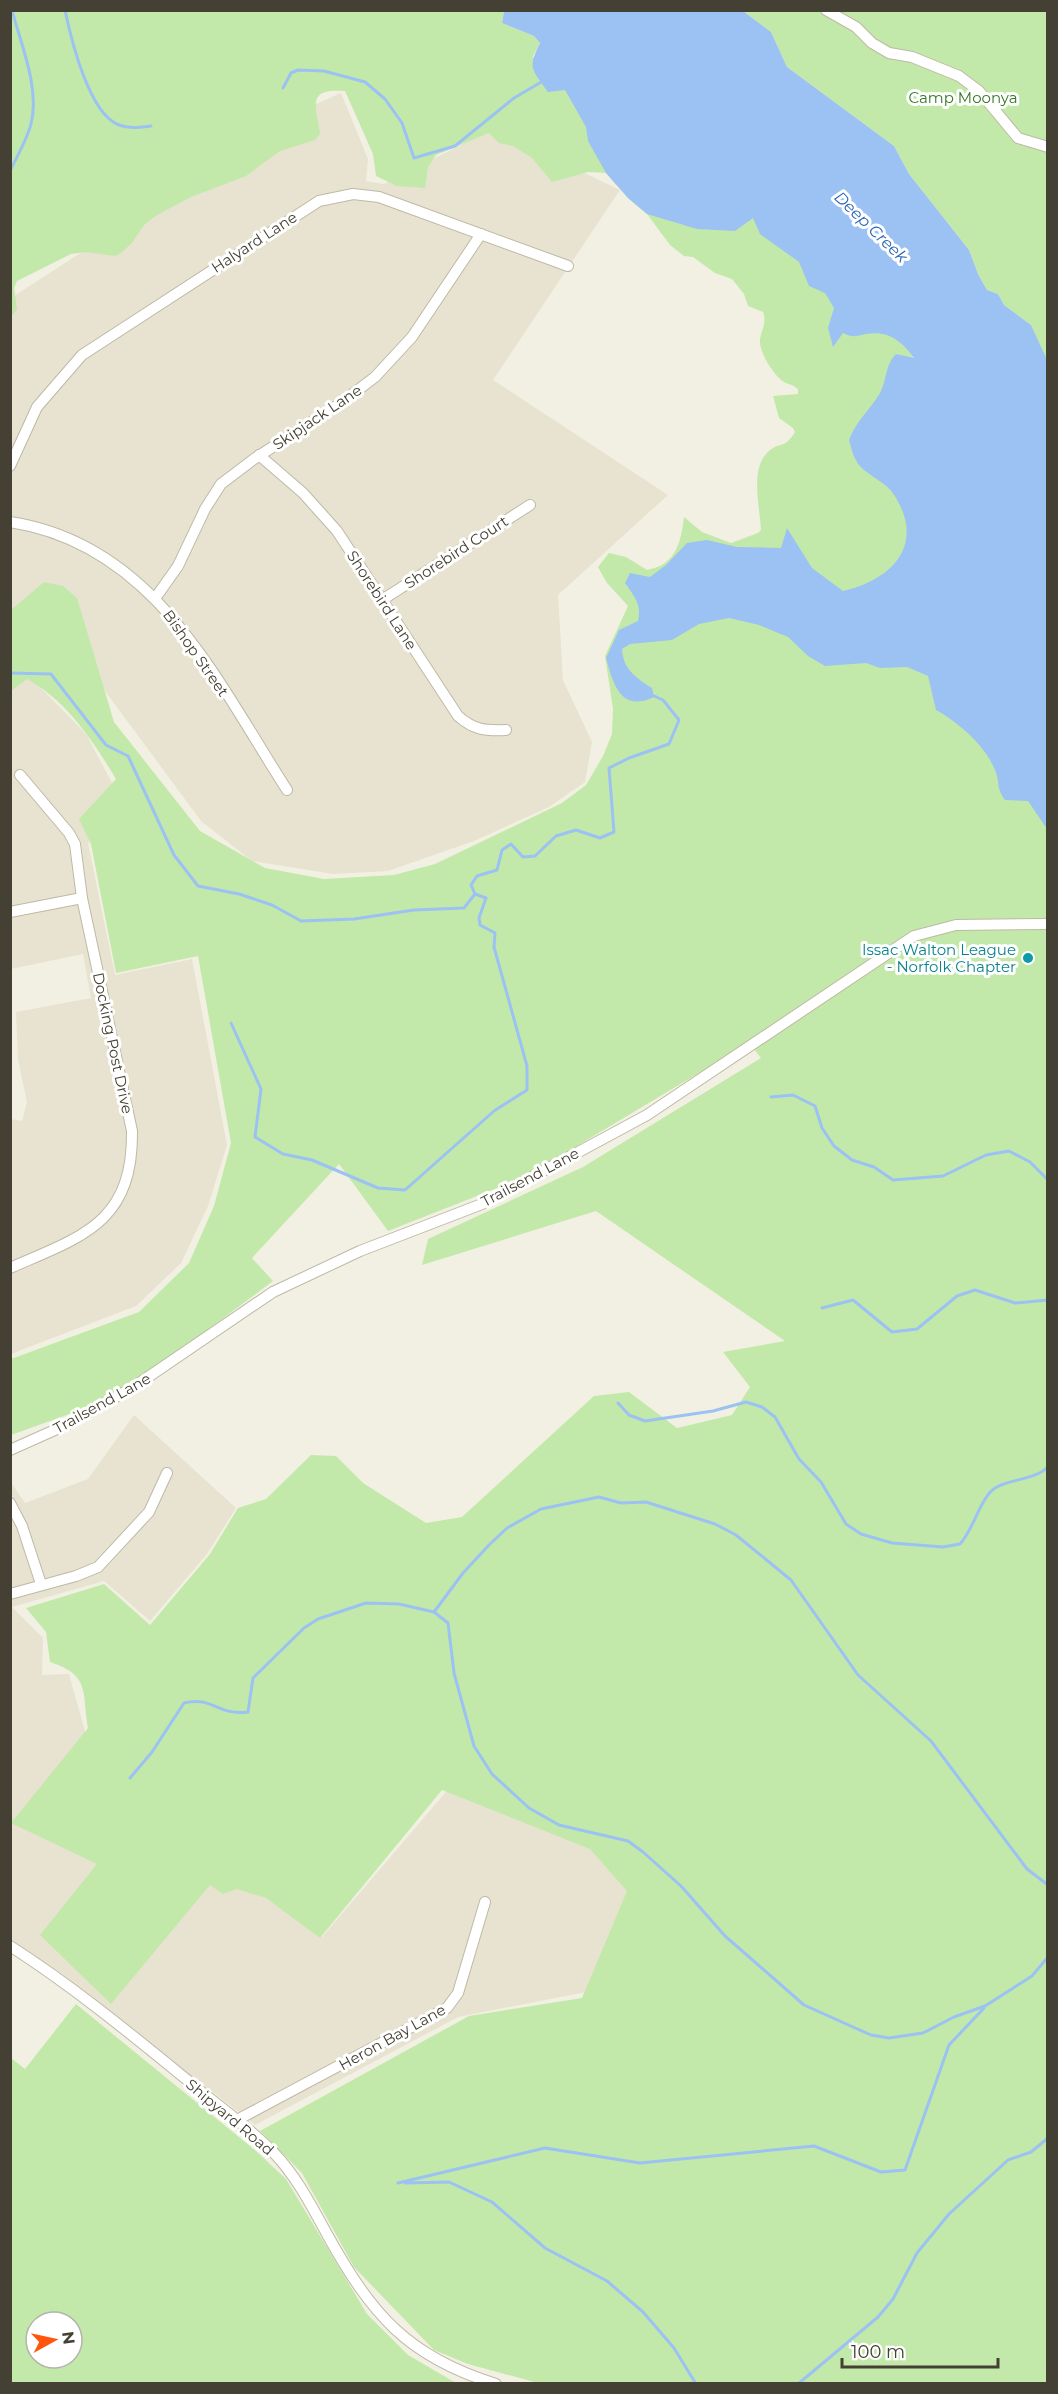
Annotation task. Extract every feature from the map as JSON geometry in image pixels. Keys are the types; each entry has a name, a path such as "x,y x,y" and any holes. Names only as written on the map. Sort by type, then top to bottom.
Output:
{"street":[{"path":"826,10 846,21 888,53 912,57 959,76 979,91 1018,138 1047,147"},
{"name":"Halyard Lane","path":"10,466 37,406 82,355 319,201 353,194 379,197 568,266"},
{"name":"Skipjack Lane","path":"156,597 178,566 212,497 229,476 345,400 383,370 412,337 481,234"},
{"name":"Shorebird Lane","path":"259,455 303,493 328,519 458,716 470,727 480,730 506,730"},
{"name":"Shorebird Court","path":"382,600 530,505"},
{"name":"Bishop Street","path":"10,522 31,525 79,543 116,564 156,597 191,641 287,790"},
{"name":"Docking Post Drive","path":"11,1266 75,1239 102,1221 118,1200 127,1181 132,1161 132,1131 82,898 75,844 69,833 20,775"},
{"path":"10,912 82,898"},
{"name":"Trailsend Lane","path":"10,1450 66,1425 132,1388 273,1292 360,1251 482,1204 647,1115 914,936 956,925 1047,924"},
{"path":"10,1594 76,1576 98,1567 149,1512 167,1473"},
{"path":"10,1503 22,1526 41,1584"},
{"name":"Heron Bay Lane","path":"237,2120 447,2008 458,1993 485,1902"},
{"name":"Shipyard Road","path":"10,1946 68,1984 237,2120 275,2154 291,2173 345,2266 392,2327 424,2354 445,2365 496,2384"}],"shaded area":[{"path":"341,93 368,159 366,181 384,184 492,129 620,190 493,380 668,495 558,595 563,680 592,742 585,782 549,807 474,841 388,871 333,874 252,861 201,821 60,630 11,650 11,298 298,112"},
{"path":"10,656 86,734 127,811 88,843 115,975 192,959 227,1145 208,1206 181,1263 136,1306 11,1354 11,1119 22,1121 27,1102 18,1060 16,1012 91,998 83,954 11,969"},
{"path":"134,1415 236,1508 207,1554 150,1621 104,1581 12,1607 43,1638 42,1675 69,1674 85,1731 322,1937 492,1738 729,1927 591,1991 458,2017 255,2125 62,1974 11,1942 10,1481 25,1503 88,1479"}],"green space":[{"path":"504,10 502,23 534,36 540,43 532,58 580,29 902,340 914,359 1047,669 1047,2383 538,2383 468,2364 434,2350 354,2267 302,2173 260,2131 469,2016 582,1998 627,1891 590,1849 442,1790 320,1938 266,1898 237,1889 223,1894 210,1885 111,2004 40,1935 97,1864 11,1823 88,1728 82,1686 72,1673 50,1662 46,1632 26,1608 104,1584 150,1625 210,1554 238,1508 266,1499 311,1455 336,1456 363,1483 426,1523 462,1517 594,1396 629,1392 677,1428 732,1415 750,1387 723,1352 785,1341 596,1211 422,1265 428,1239 583,1167 761,1058 749,1043 525,1177 388,1231 339,1164 252,1258 273,1281 117,1397 11,1435 11,1359 139,1312 189,1263 214,1206 231,1143 198,956 116,973 91,844 79,819 116,779 88,736 55,699 27,679 11,691 11,610 44,582 63,586 77,598 114,722 200,831 265,868 324,879 394,875 435,864 562,803 586,785 603,756 612,734 613,709 605,656 628,606 607,583 598,567 609,553 626,557 647,570 665,563 671,558 679,543 684,517 702,532 731,543 758,533 761,530 757,488 759,467 769,451 785,443 795,432 779,418 773,396 798,394 798,389 782,380 764,357 760,344 764,322 763,312 748,306 744,294 732,279 715,273 693,257 684,256 670,245 647,214 628,198 606,173 588,172 552,182 532,158 513,146 499,143 489,133 436,155 428,167 425,188 397,186 376,176 373,154 345,91 324,92 316,100 320,134 315,140 280,151 246,176 191,197 157,215 144,225 132,243 121,253 115,256 86,252 71,254 17,281 14,288 17,309 11,317 11,11"},
{"name":"Camp Moonya","path":"743,11 1047,11 1047,362 1031,325 1004,305 998,294 987,290 969,250 909,174 894,146 787,67 771,32"},
{"path":"76,2004 256,2151 286,2179 367,2314 408,2355 456,2383 11,2383 11,2058 25,2069"}],"water":[{"name":"Deep Creek","path":"504,11 743,11 771,32 787,67 894,146 909,174 969,250 987,290 998,294 1004,305 1031,325 1048,362 1047,829 1028,801 1005,800 1000,792 995,770 985,752 954,721 936,710 928,676 907,667 880,668 866,663 825,666 808,656 788,637 759,625 729,618 699,624 672,640 630,644 622,649 628,667 636,677 652,688 654,697 633,701 620,693 615,686 606,658 619,630 638,621 639,615 638,605 625,583 630,573 650,577 666,565 687,543 707,540 737,547 781,548 787,528 812,568 843,591 878,578 891,568 906,542 906,527 902,510 892,492 860,466 854,457 849,440 855,427 880,393 892,358 896,354 914,358 894,338 874,333 849,336 843,333 833,347 828,328 834,308 825,293 809,286 799,262 760,234 753,218 735,231 697,229 647,214 628,198 606,173 588,141 586,127 565,90 548,92 535,73 534,58 540,43 534,36 502,23"}],"waterway":[{"path":"10,171 27,136 33,110 31,81 12,10"},
{"path":"65,10 83,74 99,106 108,118 119,125 151,126"},
{"path":"283,88 291,73 298,70 324,71 365,82 385,99 402,123 414,158 455,146 514,98 543,81"},
{"path":"10,673 51,674 106,745 128,756 174,855 198,886 239,894 272,905 301,921 354,919 414,910 464,908 475,894"},
{"path":"231,1023 261,1089 255,1137 283,1154 312,1160 378,1188 405,1190 494,1111 527,1090 527,1066 494,947 495,933 480,925 479,918 486,898 475,894 471,885 477,876 497,870 502,850 511,844 523,857 535,856 556,836 576,830 600,838 614,832 609,768 629,758 669,744 679,720 663,700 652,695"},
{"path":"771,1097 793,1095 815,1106 822,1128 834,1146 852,1160 874,1167 893,1180 943,1176 986,1155 1009,1151 1030,1162 1048,1180"},
{"path":"822,1308 853,1300 892,1332 917,1329 957,1296 975,1290 1015,1303 1048,1300"},
{"path":"618,1403 629,1415 645,1421 713,1411 746,1402 762,1407 775,1417 799,1459 821,1482 846,1524 861,1534 892,1543 943,1547 960,1544 985,1499 995,1488 1036,1475 1048,1467"},
{"path":"434,1612 463,1573 489,1545 507,1528 541,1509 599,1497 621,1503 646,1502 715,1524 736,1535 791,1580 858,1675 931,1741 1027,1869 1048,1885"},
{"path":"130,1778 152,1752 184,1703 202,1702 229,1711 248,1712 253,1678 304,1628 318,1619 366,1603 399,1604 434,1612 448,1623 454,1673 474,1746 492,1774 529,1808 559,1825 628,1841 643,1852 681,1886 725,1936 804,2005 871,2035 889,2038 923,2033 954,2017 985,2006 1032,1976 1048,1957"},
{"path":"398,2183 545,2148 640,2163 814,2146 881,2172 905,2170 949,2045 984,2008"},
{"path":"798,2384 878,2317 893,2299 917,2253 949,2214 1008,2160 1031,2152 1048,2138"},
{"path":"405,2183 449,2182 492,2202 545,2248 607,2281 643,2312 674,2348 696,2384"}],"place":[{"name":"Issac Walton League - Norfolk Chapter","path":"1028,958"}]}
